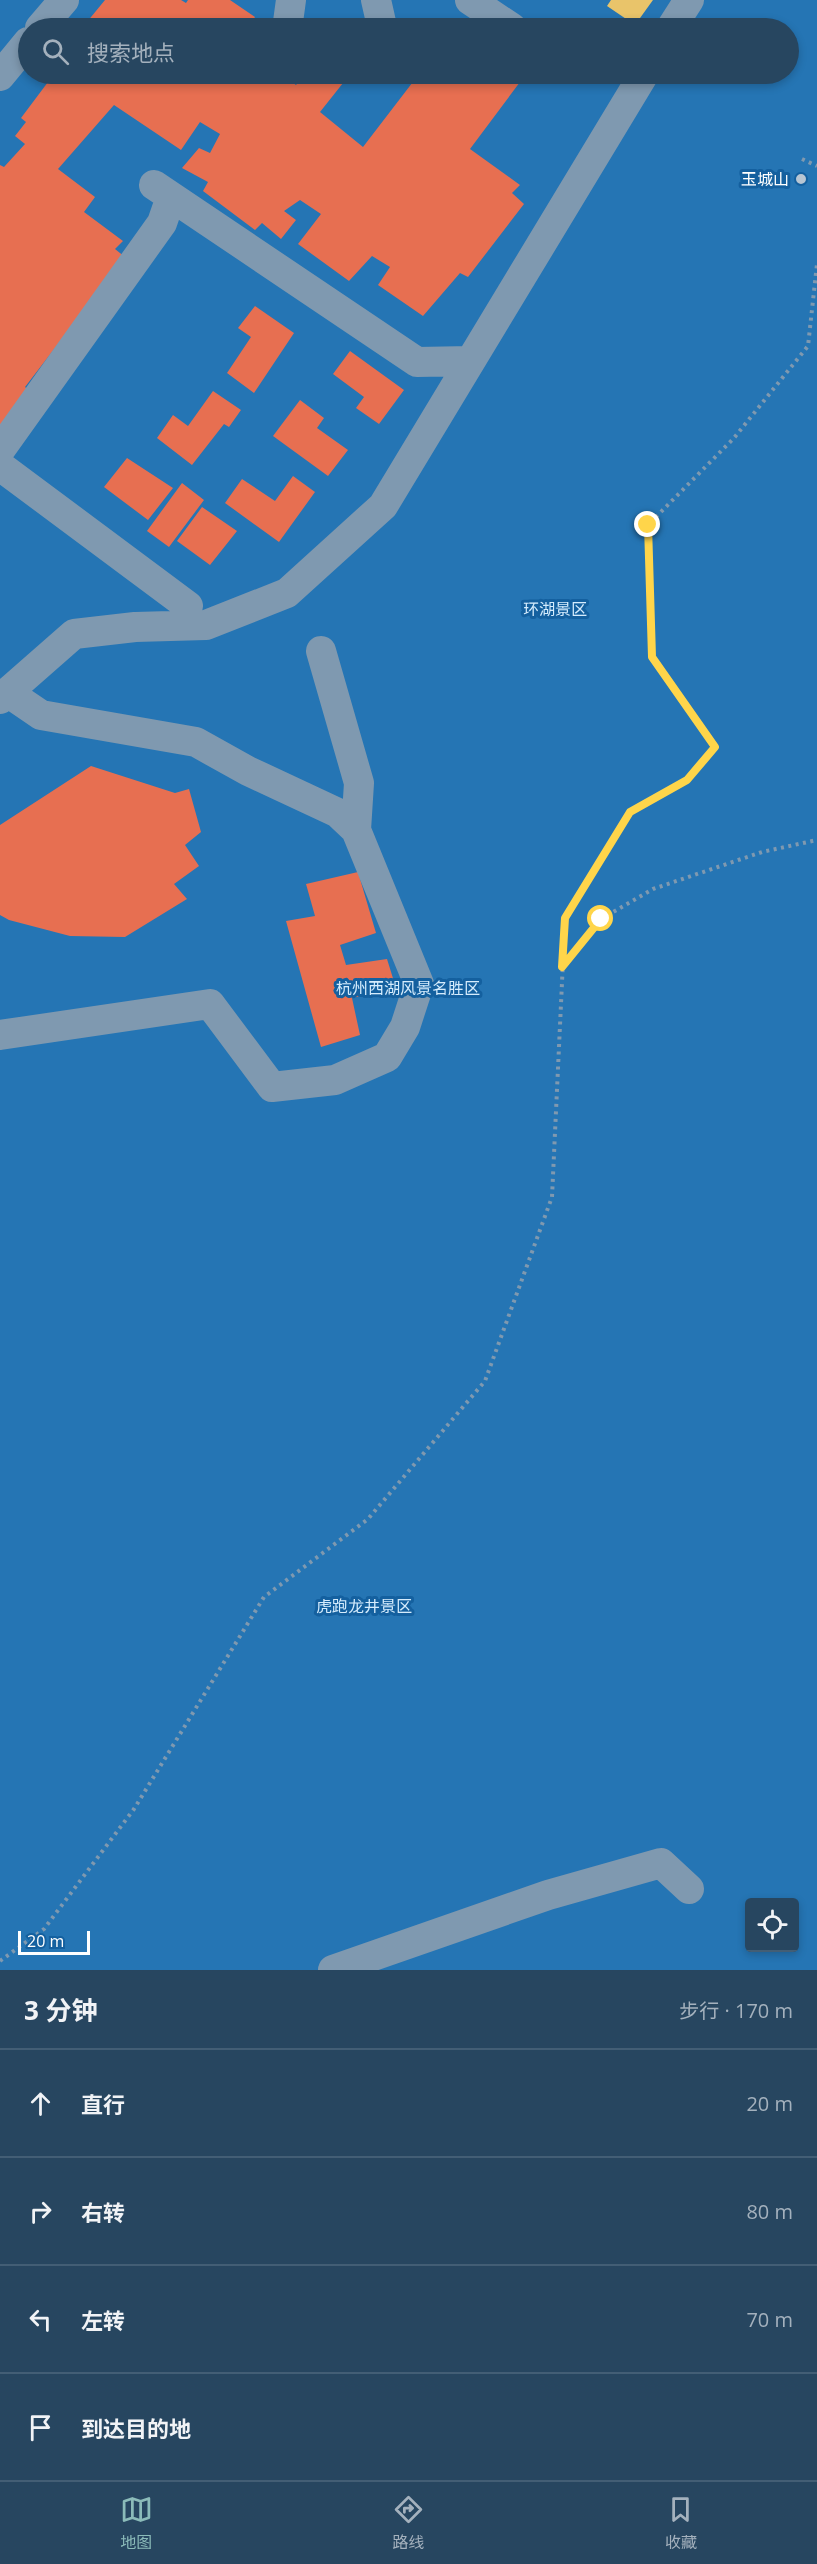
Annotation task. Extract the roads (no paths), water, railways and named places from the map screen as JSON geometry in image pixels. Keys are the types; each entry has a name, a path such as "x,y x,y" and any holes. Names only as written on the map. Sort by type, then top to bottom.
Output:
{"street":[{"path":"49,18 64,0"},
{"path":"289,18 291,0"},
{"path":"376,0 380,18"},
{"path":"470,0 497,18"},
{"path":"678,18 689,0"},
{"path":"0,76 18,54"},
{"path":"0,1035 210,1004 272,1087 335,1080 387,1057 405,1027 419,984 356,830 338,813 248,771 196,742 41,715 4,696 74,634 135,627 206,625 287,593 383,506 638,84"},
{"path":"0,450 162,223 162,191 417,362 470,361"},
{"path":"0,466 188,606"},
{"path":"321,651 359,783 356,830"},
{"path":"333,1970 548,1895 661,1863 689,1889"}],"place":[{"name":"玉城山","path":"801,179"}],"park label":[{"name":"环湖景区","path":"555,609"},
{"name":"杭州西湖风景名胜区","path":"408,988"},
{"name":"虎跑龙井景区","path":"364,1606"}]}
